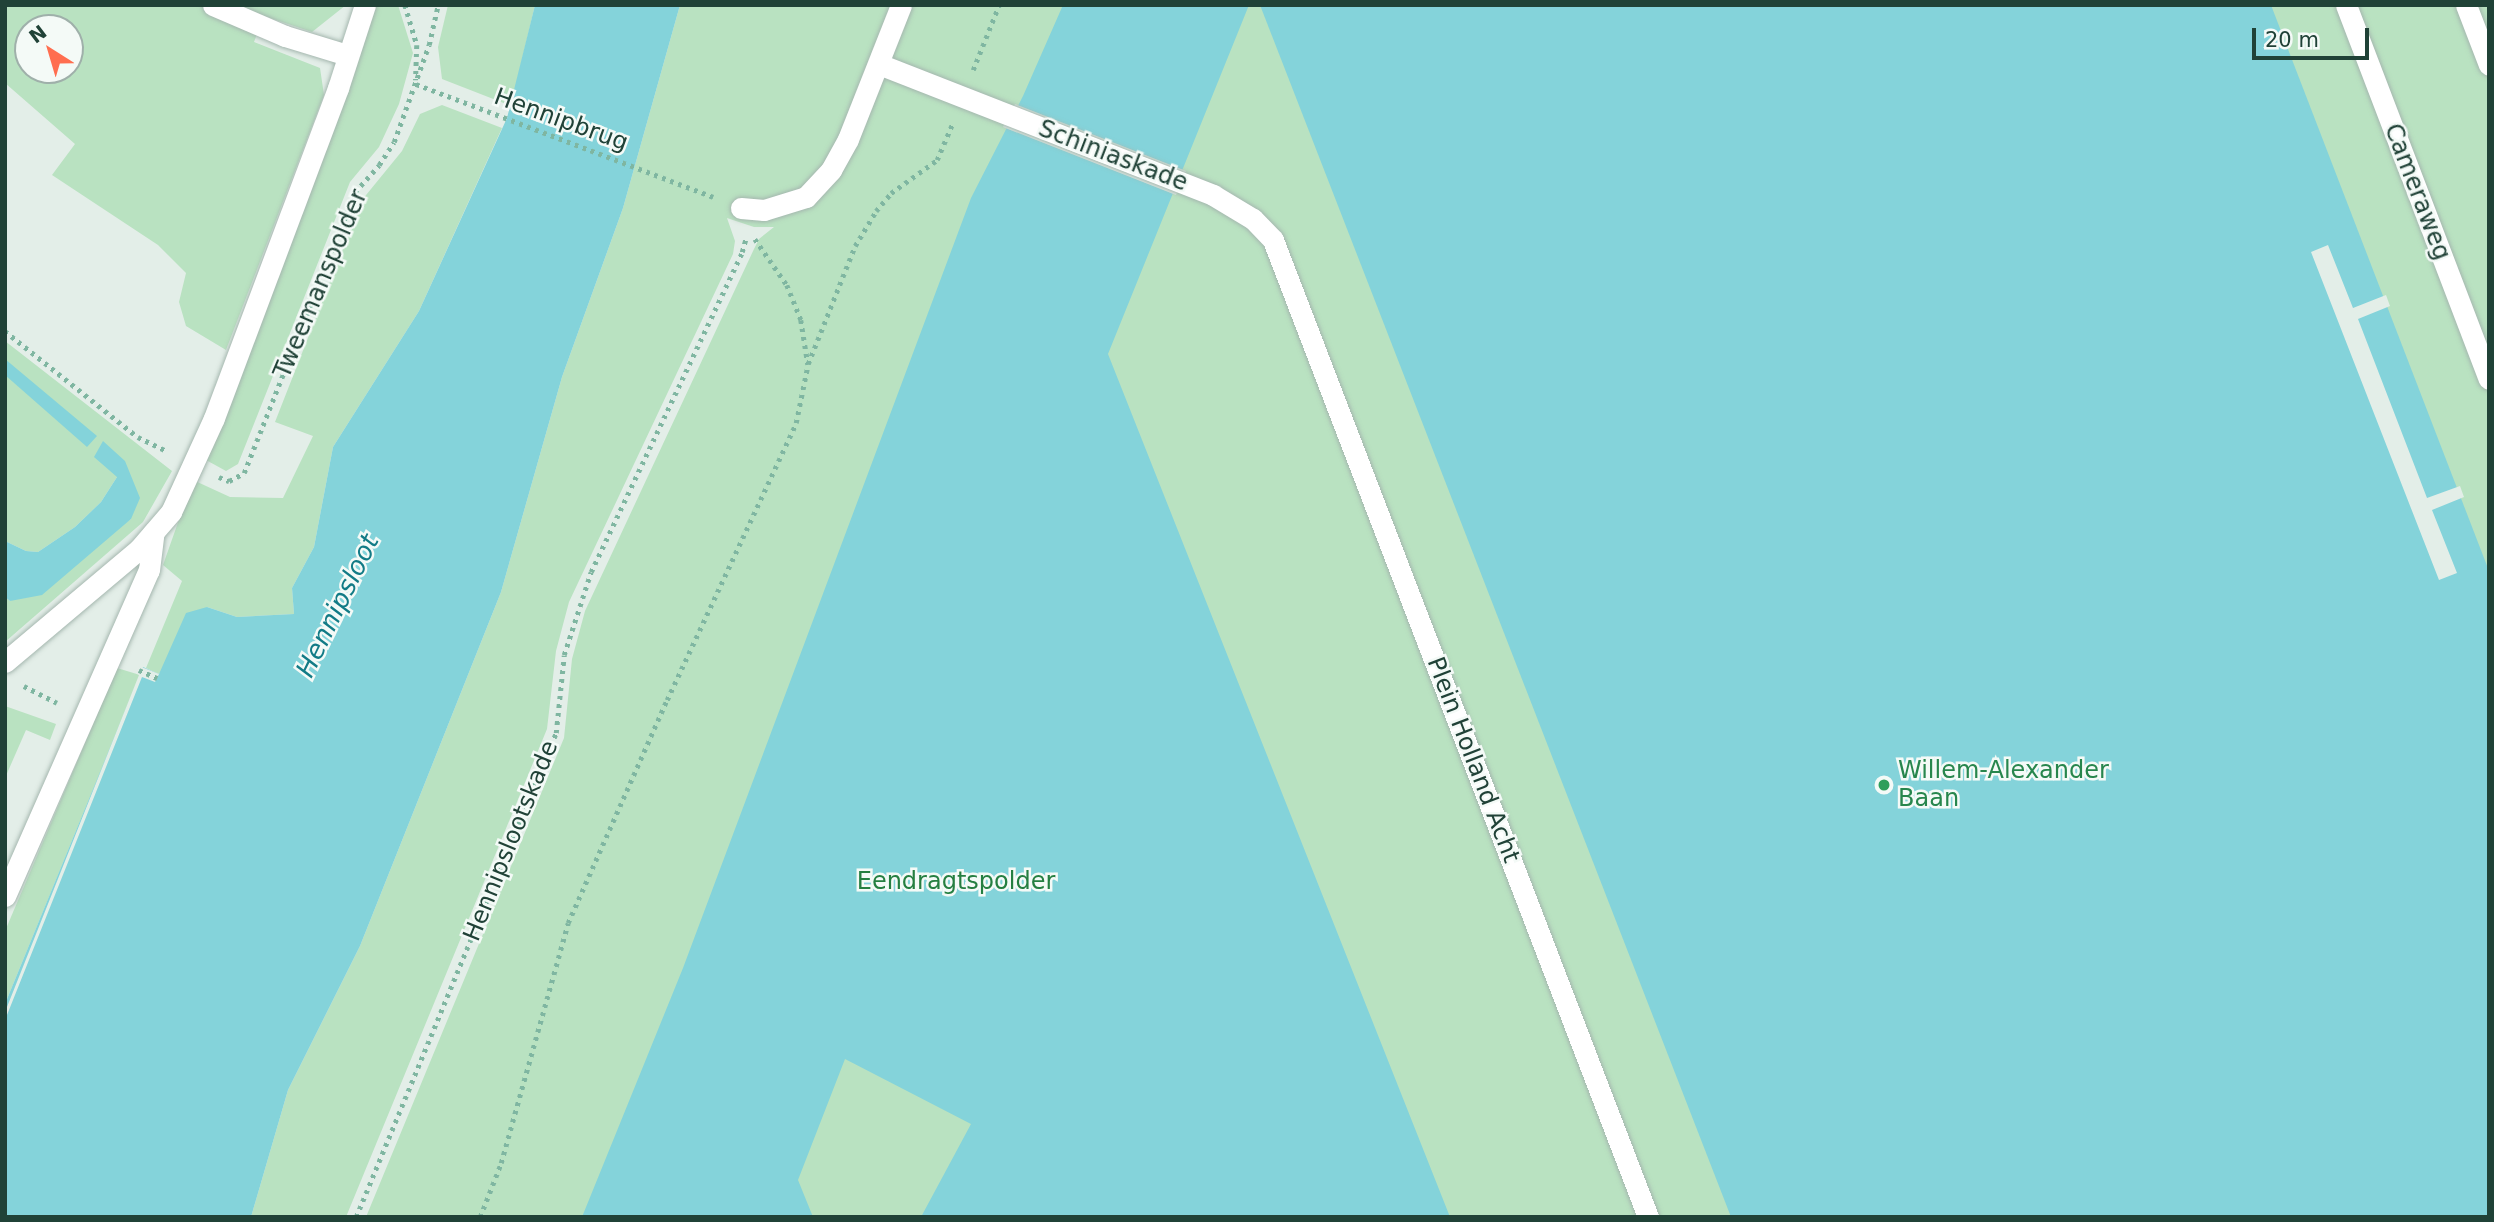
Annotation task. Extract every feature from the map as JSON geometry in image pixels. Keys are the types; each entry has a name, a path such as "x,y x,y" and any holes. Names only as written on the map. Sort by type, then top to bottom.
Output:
{"street":[{"path":"214,5 285,36 347,55"},
{"name":"Tweemanspolder","path":"5,662 139,549 171,512 219,405 338,88 365,5"},
{"path":"741,208 764,210 806,197 831,170 879,64 901,5"},
{"name":"Cameraweg","path":"2346,5 2489,379"},
{"path":"2466,5 2489,65"},
{"name":"Schiniaskade","path":"879,64 1213,195 1253,219 1273,240 1297,304"},
{"name":"Plein Holland Acht","path":"1297,304 1648,1217"},
{"path":"5,896 149,570 154,532"}],"path":[{"path":"405,5 416,45 416,85"},
{"name":"Tweemanspolder","path":"192,464 229,481 244,473 355,192 379,165 394,142 416,85 438,5"},
{"path":"978,57 999,5"},
{"name":"Hennipbrug","path":"416,85 648,170 741,208"},
{"path":"480,1217 501,1163 568,923 667,700 796,423 808,364 855,246 876,211 891,193 937,160 946,139"},
{"name":"Hennipslootskade","path":"356,1217 556,733 564,655 591,572 742,252 747,231 765,250 787,285 801,320 808,364"},
{"path":"5,331 138,437 192,464"},
{"path":"133,671 134,668 157,678"}],"green space":[{"path":"5,5 346,5 312,32 264,16 254,42 320,68 324,95 226,350 186,326 179,302 186,273 158,245 52,175 75,144 5,83"},
{"path":"377,5 398,5 413,53 399,104 379,147 350,182 238,464 226,471 206,460 223,424"},
{"path":"448,5 535,5 511,106 442,79 438,47"},
{"name":"Willem-Alexander Baan","path":"680,5 2489,5 2489,1217 366,1217 564,738 572,659 585,611 754,249 759,239 774,227 754,227 727,218 735,241 733,254 569,602 556,651 547,729 346,1217 251,1217 288,1090 360,946 501,592 562,377 623,208"},
{"path":"442,105 502,128 419,311 333,447 314,547 292,588 294,614 237,617 207,607 159,674 146,668 182,581 163,565 193,480 230,497 283,498 313,436 275,422 362,200 402,151 420,114"},
{"path":"5,341 172,471 143,522 5,642 5,597 10,601 131,519 117,477 101,502 75,527 38,552 26,551 5,541"},
{"path":"117,668 140,675 5,1004 5,931"},
{"path":"5,706 56,724 50,740 26,730 5,778"}],"water":[{"name":"Hennipsloot","path":"535,5 680,5 623,208 562,377 501,592 360,946 288,1090 251,1217 5,1217 5,1004 143,667 159,674 186,613 207,607 237,617 294,614 292,588 314,547 333,447 419,311 507,118"},
{"name":"Eendragtspolder","path":"1063,5 1249,5 1108,354 1450,1217 921,1217 971,1124 845,1059 798,1180 813,1217 582,1217 683,968 971,198 1023,96"},
{"name":"Willem-Alexander Baan","path":"1260,5 2271,5 2489,571 2489,1217 1731,1217"},
{"path":"5,359 97,436 87,447 5,375"},
{"path":"103,441 125,461 140,498 131,519 42,595 10,601 5,597 5,541 26,551 38,552 75,527 101,502 117,477 94,457"}],"pier":[{"path":"1015,104 1186,171 1176,195 1003,127"},
{"path":"2328,245 2353,308 2386,295 2390,306 2358,319 2427,498 2460,486 2464,497 2432,510 2457,573 2439,580 2311,252"},
{"path":"139,666 159,674 155,682 142,677 5,1020 5,1012 139,675 136,673"}],"place":[{"name":"Willem-Alexander Baan","path":"1884,785"}]}
